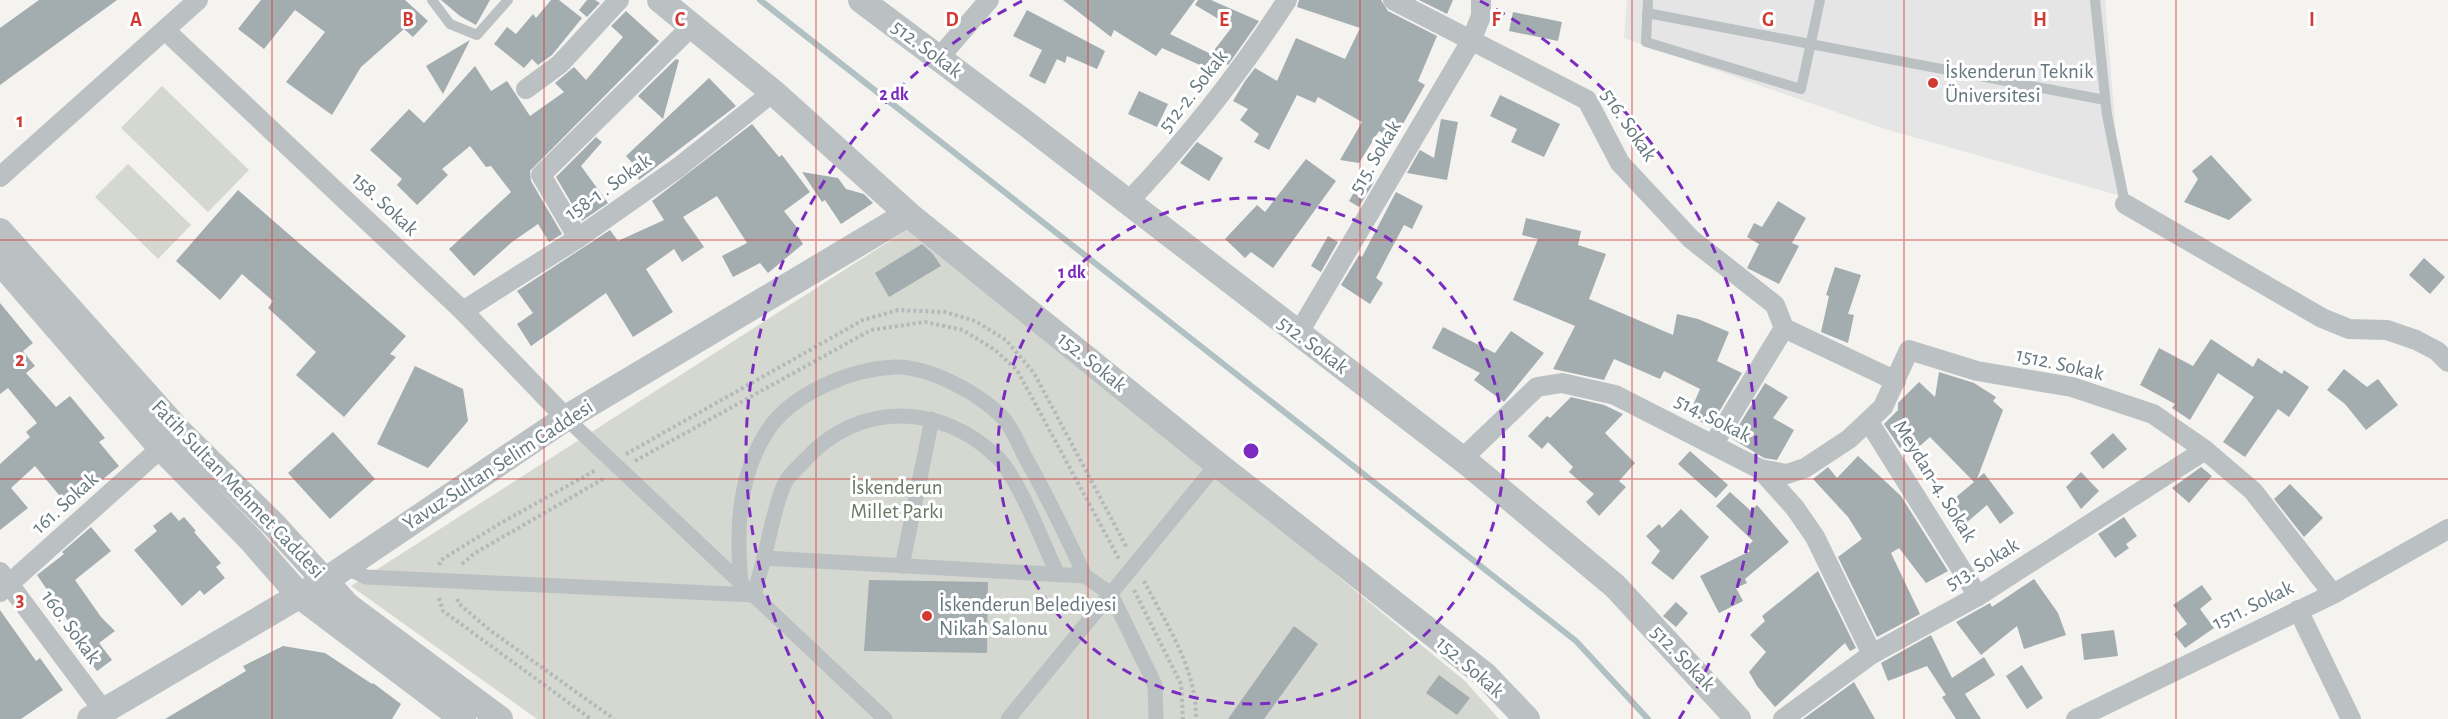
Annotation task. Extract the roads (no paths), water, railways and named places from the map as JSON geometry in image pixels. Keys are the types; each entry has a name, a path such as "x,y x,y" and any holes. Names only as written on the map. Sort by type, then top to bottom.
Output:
{"street":[{"path":"526,89 560,64 619,0"},
{"name":"152. Sokak","path":"660,0 773,92 908,214 1217,464 1485,675 1527,719"},
{"name":"512. Sokak","path":"861,0 1020,118 1127,203 1462,459 1615,586 1738,719"},
{"path":"938,59 989,0"},
{"name":"512-2. Sokak","path":"1127,203 1177,151 1245,64 1287,0"},
{"name":"516. Sokak","path":"1393,0 1557,82 1587,100 1620,163 1691,239 1775,304 1784,328"},
{"name":"515. Sokak","path":"1298,334 1471,41 1481,16 1481,0"},
{"path":"0,177 166,31 188,4"},
{"path":"578,238 541,175 692,26"},
{"name":"158. Sokak","path":"166,31 463,311 566,418"},
{"name":"158-1 . Sokak","path":"463,311 578,238 679,167 773,92"},
{"path":"2124,204 2322,318 2349,328 2387,330 2416,340 2437,351 2448,362"},
{"name":"Yavuz Sultan Selim Caddesi","path":"97,715 300,596 566,418 908,214"},
{"name":"Fatih Sultan Mehmet Caddesi","path":"0,231 178,431 336,573 348,606 500,719"},
{"name":"Fatih Sultan Mehmet Caddesi","path":"0,262 161,448 251,540 300,596 463,719"},
{"path":"1713,445 1784,328 1896,381"},
{"name":"1512. Sokak","path":"1760,469 1787,474 1805,468 1869,422 1883,407 1909,350 1977,371 2072,387 2153,414 2205,450 2253,491 2333,594"},
{"path":"741,583 740,507 750,463 767,431 806,393 838,379 896,367 932,374 961,388 1004,419 1049,500 1085,576 1111,594 1155,685 1156,719"},
{"name":"514. Sokak","path":"1462,459 1537,387 1562,383 1615,395 1760,469 1795,508 1815,537 1872,654"},
{"path":"754,595 785,483 822,442 862,420 896,416 932,419 972,439 998,458 1014,483 1058,575"},
{"path":"566,418 885,719"},
{"path":"903,566 932,419"},
{"name":"Meydan-4. Sokak","path":"1869,422 1978,596"},
{"name":"161. Sokak","path":"4,583 161,448"},
{"name":"513. Sokak","path":"1783,719 1872,654 1978,596 2205,450"},
{"path":"1008,719 1217,464"},
{"name":"1511. Sokak","path":"2076,719 2333,594 2448,529"},
{"path":"764,558 1085,576"},
{"path":"336,573 366,577 754,595"},
{"name":"160. Sokak","path":"4,583 97,715"},
{"path":"2298,610 2351,719"}],"lane":[{"path":"432,0 450,24 477,35 508,0"},
{"path":"1648,0 1646,42 1801,89 1820,0"},
{"path":"2095,0 2105,100 2124,204"},
{"path":"1647,14 2105,100"}],"waterway":[{"path":"760,0 1576,641 1648,719"}],"place":[{"name":"İskenderun Teknik Üniversitesi","path":"1933,83"},
{"name":"İskenderun Belediyesi Nikah Salonu","path":"927,616"}],"park label":[{"name":"İskenderun Millet Parkı","path":"897,499"}]}
